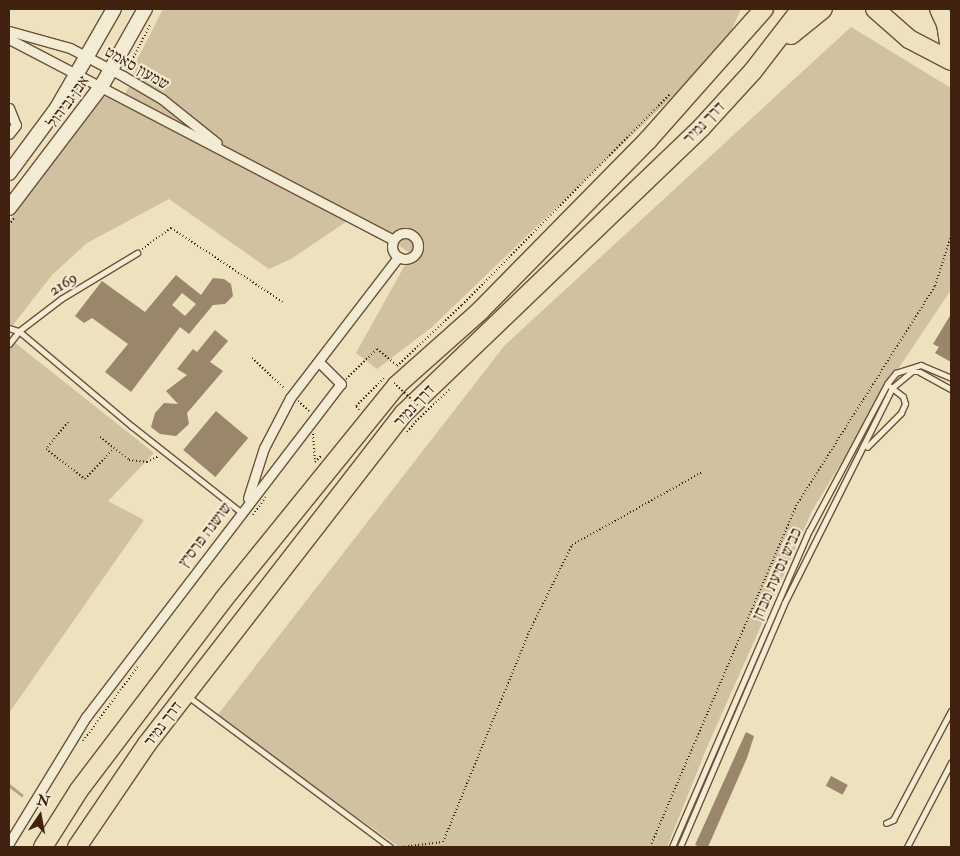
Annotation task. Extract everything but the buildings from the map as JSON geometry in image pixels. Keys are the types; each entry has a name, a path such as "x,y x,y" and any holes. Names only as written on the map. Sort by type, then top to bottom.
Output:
{"highway":[{"name":"דרך נמיר","path":"43,847 79,790 223,600 398,385 480,310 648,140 764,9"},
{"name":"דרך נמיר","path":"77,847 147,744 404,413 701,128 753,71 802,9"},
{"path":"753,71 823,9"},
{"path":"875,9 909,39 951,62"},
{"path":"939,9 946,24 951,56"}],"street":[{"name":"אבן גבירול","path":"9,173 45,127 78,75 114,9"},
{"name":"אבן גבירול","path":"9,208 101,87 117,73 149,13"},
{"name":"שמעון סאמט","path":"9,31 56,44 87,57 117,73 162,99 237,157"},
{"name":"שמעון סאמט","path":"9,39 394,240"},
{"path":"9,108 16,125 9,134"},
{"path":"409,233 418,242 418,251 412,258 398,257 392,248 394,240 400,234 409,233"},
{"path":"243,509 264,448 292,395 398,257"},
{"path":"319,362 341,384"},
{"name":"שושנה פרסיץ","path":"9,843 86,717 243,509 341,384"}],"lane":[{"name":"2169","path":"9,344 19,330 61,299 137,253"},
{"path":"9,328 19,330 165,452 243,509"},
{"name":"כביש נסיעת מבחן","path":"672,847 809,531 887,384 896,373 921,365 951,378"},
{"name":"כביש נסיעת מבחן","path":"680,847 784,604 816,535 862,452 892,388 911,372 920,372 951,389"},
{"path":"862,452 901,413 905,404 903,397 887,384"},
{"path":"185,694 390,847"},
{"path":"886,823 893,820 951,711"},
{"path":"907,847 951,763"}],"path":[{"path":"117,73 134,62 149,13"},
{"path":"362,414 356,406 462,305 675,89"},
{"path":"137,253 171,228 283,302"},
{"path":"650,847 796,506 935,286 951,236"},
{"path":"341,384 377,349 401,369"},
{"path":"252,358 315,417"},
{"path":"394,383 418,406"},
{"path":"68,422 46,449 85,479 114,448"},
{"path":"308,425 313,432 315,462 328,448"},
{"path":"100,437 129,460 139,462 155,459 165,452"},
{"path":"401,847 443,842 529,632 572,546 702,472"},
{"path":"250,519 268,496 262,485"},
{"path":"77,749 142,660"}],"shaded area":[{"path":"163,9 741,9 724,47 432,327 377,369 356,353 411,254 356,215 291,259 269,269 169,199 87,243 52,275 9,330 9,221 104,96 119,103 134,79 137,60"},
{"path":"851,27 951,88 951,290 900,366 812,511 707,747 667,847 399,847 216,717 505,345"},
{"path":"9,338 154,453 108,501 144,520 9,713"}],"waterway":[{"path":"9,785 22,795"}]}
